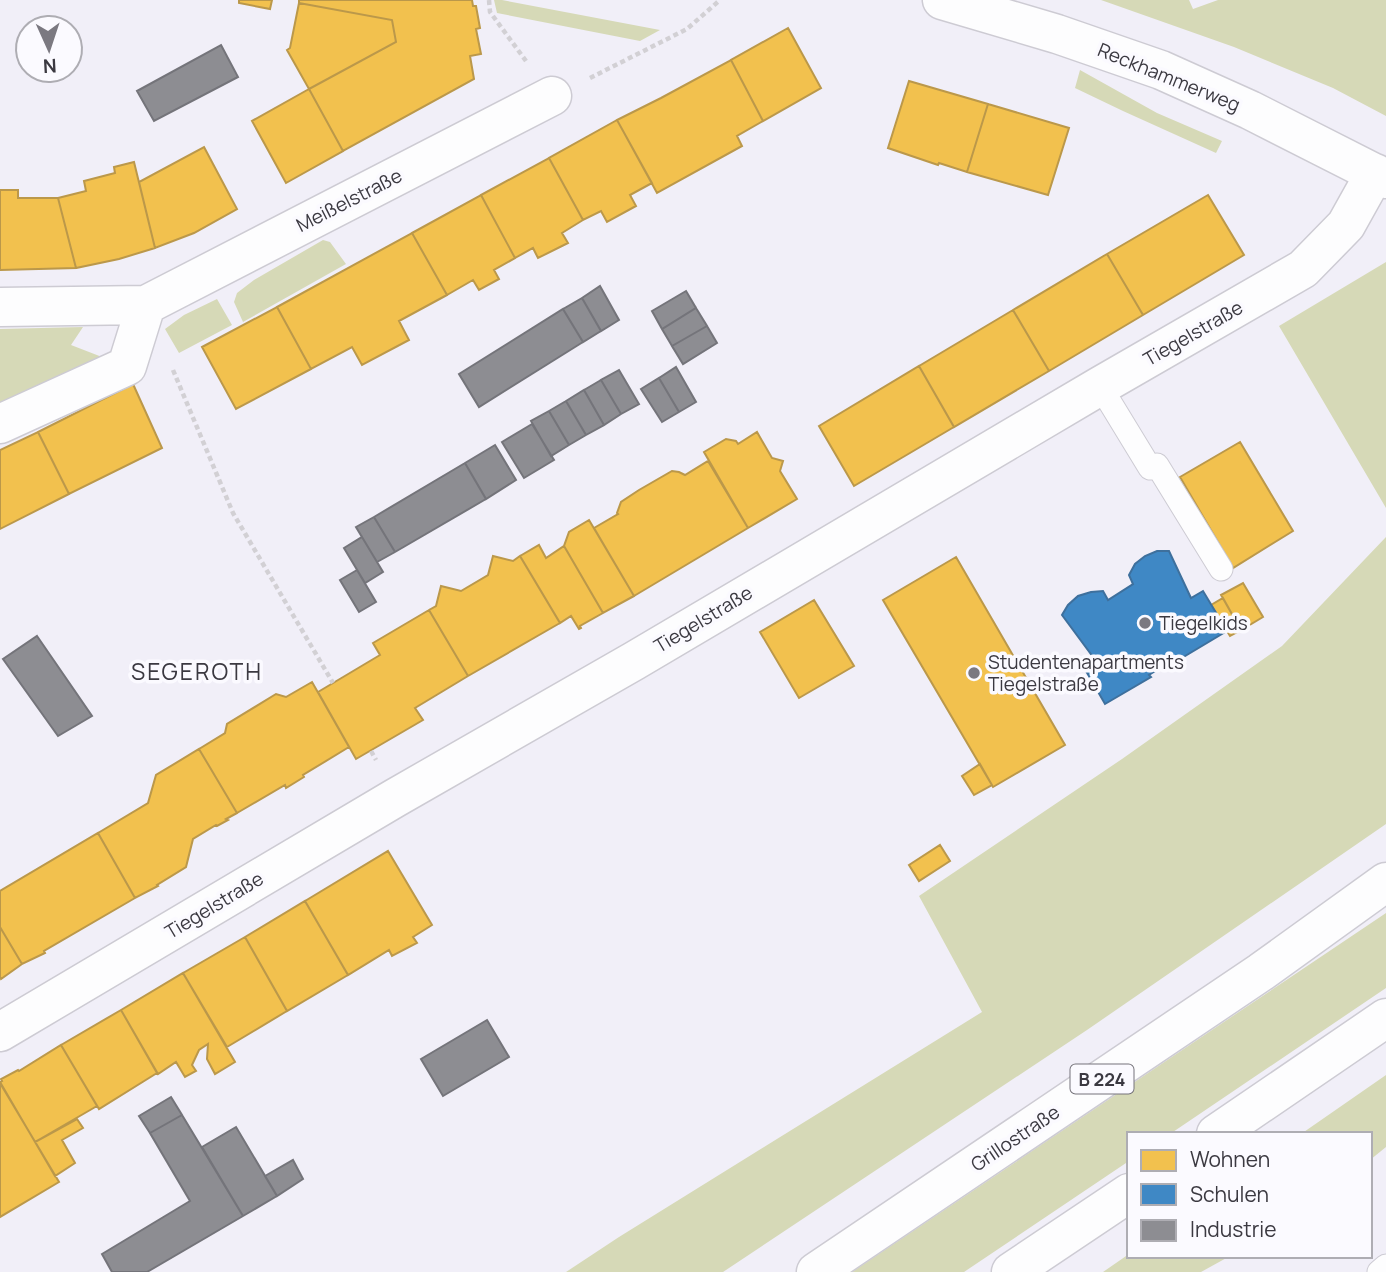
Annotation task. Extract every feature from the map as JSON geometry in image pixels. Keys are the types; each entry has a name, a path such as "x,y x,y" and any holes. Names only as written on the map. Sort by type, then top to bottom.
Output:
{"street":[{"name":"Reckhammerweg","path":"942,0 1057,34 1160,70 1250,110 1381,176"},
{"name":"Meißelstraße","path":"0,307 145,305 552,96"},
{"name":"Tiegelstraße","path":"0,1032 395,798 1303,269 1346,225 1381,176"},
{"path":"0,424 127,366 145,305"},
{"name":"Grillostraße","path":"816,1272 1261,972 1386,883"},
{"path":"1219,1132 1386,1018"},
{"path":"1011,1272 1127,1194"}],"lane":[{"path":"1100,386 1150,468 1157,465 1221,569"},
{"path":"1379,1272 1386,1266"}],"path":[{"path":"489,0 490,12 552,96 687,29 720,0"},
{"path":"171,366 233,513 333,683"}],"green space":[{"path":"494,0 660,30 640,41 497,13"},
{"path":"1101,0 1189,0 1193,9 1218,0 1386,0 1386,116 1333,88 1234,47"},
{"path":"1080,70 1157,113 1222,141 1216,153 1075,88"},
{"path":"323,240 330,242 346,264 243,322 234,302 237,293 254,280"},
{"path":"1386,262 1386,508 1279,326"},
{"path":"217,299 232,325 179,353 165,329 184,315"},
{"path":"83,327 71,345 102,357 0,404 0,329"},
{"path":"1386,537 1386,824 1087,1030 723,1272 566,1272 982,1012 919,896 1122,759 1282,646"},
{"path":"1386,913 1386,988 1173,1132 1127,1132 1127,1162 964,1272 852,1272"},
{"path":"1386,1075 1386,1147 1372,1158 1372,1132 1304,1132"},
{"path":"1127,1255 1127,1258 1226,1258 1201,1272 1103,1272"}],"building: Wohnen":[{"path":"239,0 272,0 270,9 239,3"},
{"path":"299,0 472,0 473,6 476,6 480,28 476,29 481,54 470,56 474,79 343,151 309,89 396,42 392,20 299,3"},
{"path":"299,3 392,20 396,42 309,89 287,50 290,48"},
{"path":"788,28 821,88 763,121 731,60"},
{"path":"731,60 763,121 737,136 742,146 657,193 617,120"},
{"path":"909,81 988,104 967,172 888,148"},
{"path":"309,89 343,151 286,183 252,121"},
{"path":"988,104 1069,128 1048,195 967,172"},
{"path":"617,120 652,183 630,195 636,206 607,222 601,211 583,220 549,158"},
{"path":"204,147 237,209 194,233 155,248 139,182"},
{"path":"549,158 583,220 562,233 568,243 538,258 533,248 515,258 481,195"},
{"path":"134,162 155,248 76,268 58,198 86,191 84,181 115,173 114,167"},
{"path":"0,190 18,190 18,198 58,198 76,268 0,270"},
{"path":"481,195 515,258 494,270 499,279 479,290 473,280 447,295 412,233"},
{"path":"1208,195 1244,255 1143,315 1107,254"},
{"path":"412,233 447,295 399,321 409,340 362,365 352,347 311,369 277,307"},
{"path":"1107,254 1143,315 1049,371 1013,310"},
{"path":"277,307 311,369 236,409 202,347"},
{"path":"1013,310 1049,371 954,427 919,366"},
{"path":"919,366 954,427 854,486 819,426"},
{"path":"133,384 162,448 69,494 38,432"},
{"path":"38,432 69,494 0,529 0,450"},
{"path":"757,432 772,458 783,461 780,471 797,499 748,528 704,452 726,439 738,444"},
{"path":"1240,442 1293,531 1233,568 1180,477"},
{"path":"708,461 748,528 634,596 594,528 618,514 621,502 639,490 672,471 685,475"},
{"path":"589,520 634,596 603,613 564,546 569,532"},
{"path":"539,545 546,558 564,546 603,613 579,629 571,616 560,623 520,556"},
{"path":"493,556 513,561 520,556 560,623 468,676 429,610 436,606 441,586 461,591 488,575"},
{"name":"Studentenapartments Tiegelstraße","path":"956,557 1065,745 993,787 883,600"},
{"path":"1243,583 1263,617 1241,630 1221,595"},
{"path":"1223,598 1241,630 1230,636 1211,605"},
{"path":"814,600 854,666 799,698 760,632"},
{"path":"429,610 468,676 415,708 423,720 356,759 318,692 380,655 373,643"},
{"path":"312,682 349,747 286,788 285,785 237,813 199,749 225,733 227,724 276,694 286,697"},
{"path":"199,749 237,813 193,839 186,867 135,898 98,833 148,803 156,775"},
{"path":"980,764 992,785 974,795 962,776"},
{"path":"98,833 135,898 44,951 45,953 22,964 0,927 0,891"},
{"path":"940,845 950,861 919,881 909,865"},
{"path":"388,851 432,925 413,937 417,943 392,956 389,950 348,975 305,901"},
{"path":"305,901 348,975 287,1011 245,937"},
{"path":"0,927 22,964 1,979 0,977"},
{"path":"245,937 287,1011 227,1047 183,973"},
{"path":"183,973 235,1062 215,1074 207,1059 208,1044 199,1050 192,1065 196,1071 185,1077 176,1062 158,1074 121,1010"},
{"path":"121,1010 157,1073 99,1109 61,1045"},
{"path":"61,1045 97,1106 35,1142 0,1082"},
{"path":"0,1083 59,1182 0,1217"},
{"path":"77,1119 83,1128 62,1140 75,1163 55,1176 35,1142"}],"building: Schulen":[{"name":"Tiegelkids","path":"1157,551 1169,551 1191,598 1203,591 1227,631 1180,659 1179,656 1149,675 1151,677 1105,704 1082,664 1093,657 1062,615 1078,596 1103,591 1108,600 1133,584 1129,575 1135,564"}],"building: Industrie":[{"path":"221,45 238,77 154,121 137,91"},
{"path":"600,286 619,320 601,331 582,298"},
{"path":"686,291 696,308 662,329 652,311"},
{"path":"582,298 601,331 583,342 563,309"},
{"path":"696,308 707,326 672,346 662,329"},
{"path":"563,309 583,342 479,407 459,374"},
{"path":"707,326 717,343 683,364 672,346"},
{"path":"676,367 696,402 679,412 659,378"},
{"path":"619,370 639,404 621,414 601,380"},
{"path":"659,378 679,412 662,422 641,389"},
{"path":"601,380 621,414 604,425 584,390"},
{"path":"584,390 604,425 586,435 566,401"},
{"path":"566,401 586,435 569,445 549,411"},
{"path":"549,411 569,445 551,456 531,421"},
{"path":"532,424 554,460 524,478 502,442"},
{"path":"495,445 516,480 486,499 465,463"},
{"path":"465,463 486,499 395,552 374,517"},
{"path":"374,517 395,552 377,562 356,527"},
{"path":"362,537 383,572 365,583 344,548"},
{"path":"357,570 376,602 359,612 340,580"},
{"path":"37,636 92,716 58,736 3,659"},
{"path":"487,1020 509,1057 443,1096 421,1059"},
{"path":"171,1097 182,1115 150,1133 139,1116"},
{"path":"182,1115 243,1216 147,1272 112,1272 102,1254 190,1201 150,1133"},
{"path":"236,1127 277,1196 243,1216 202,1147"},
{"path":"293,1160 303,1179 277,1196 265,1176"}],"place":[{"name":"Tiegelkids","path":"1145,623"},
{"name":"Studentenapartments Tiegelstraße","path":"974,673"}],"district":[{"name":"SEGEROTH","path":"197,671"}]}
